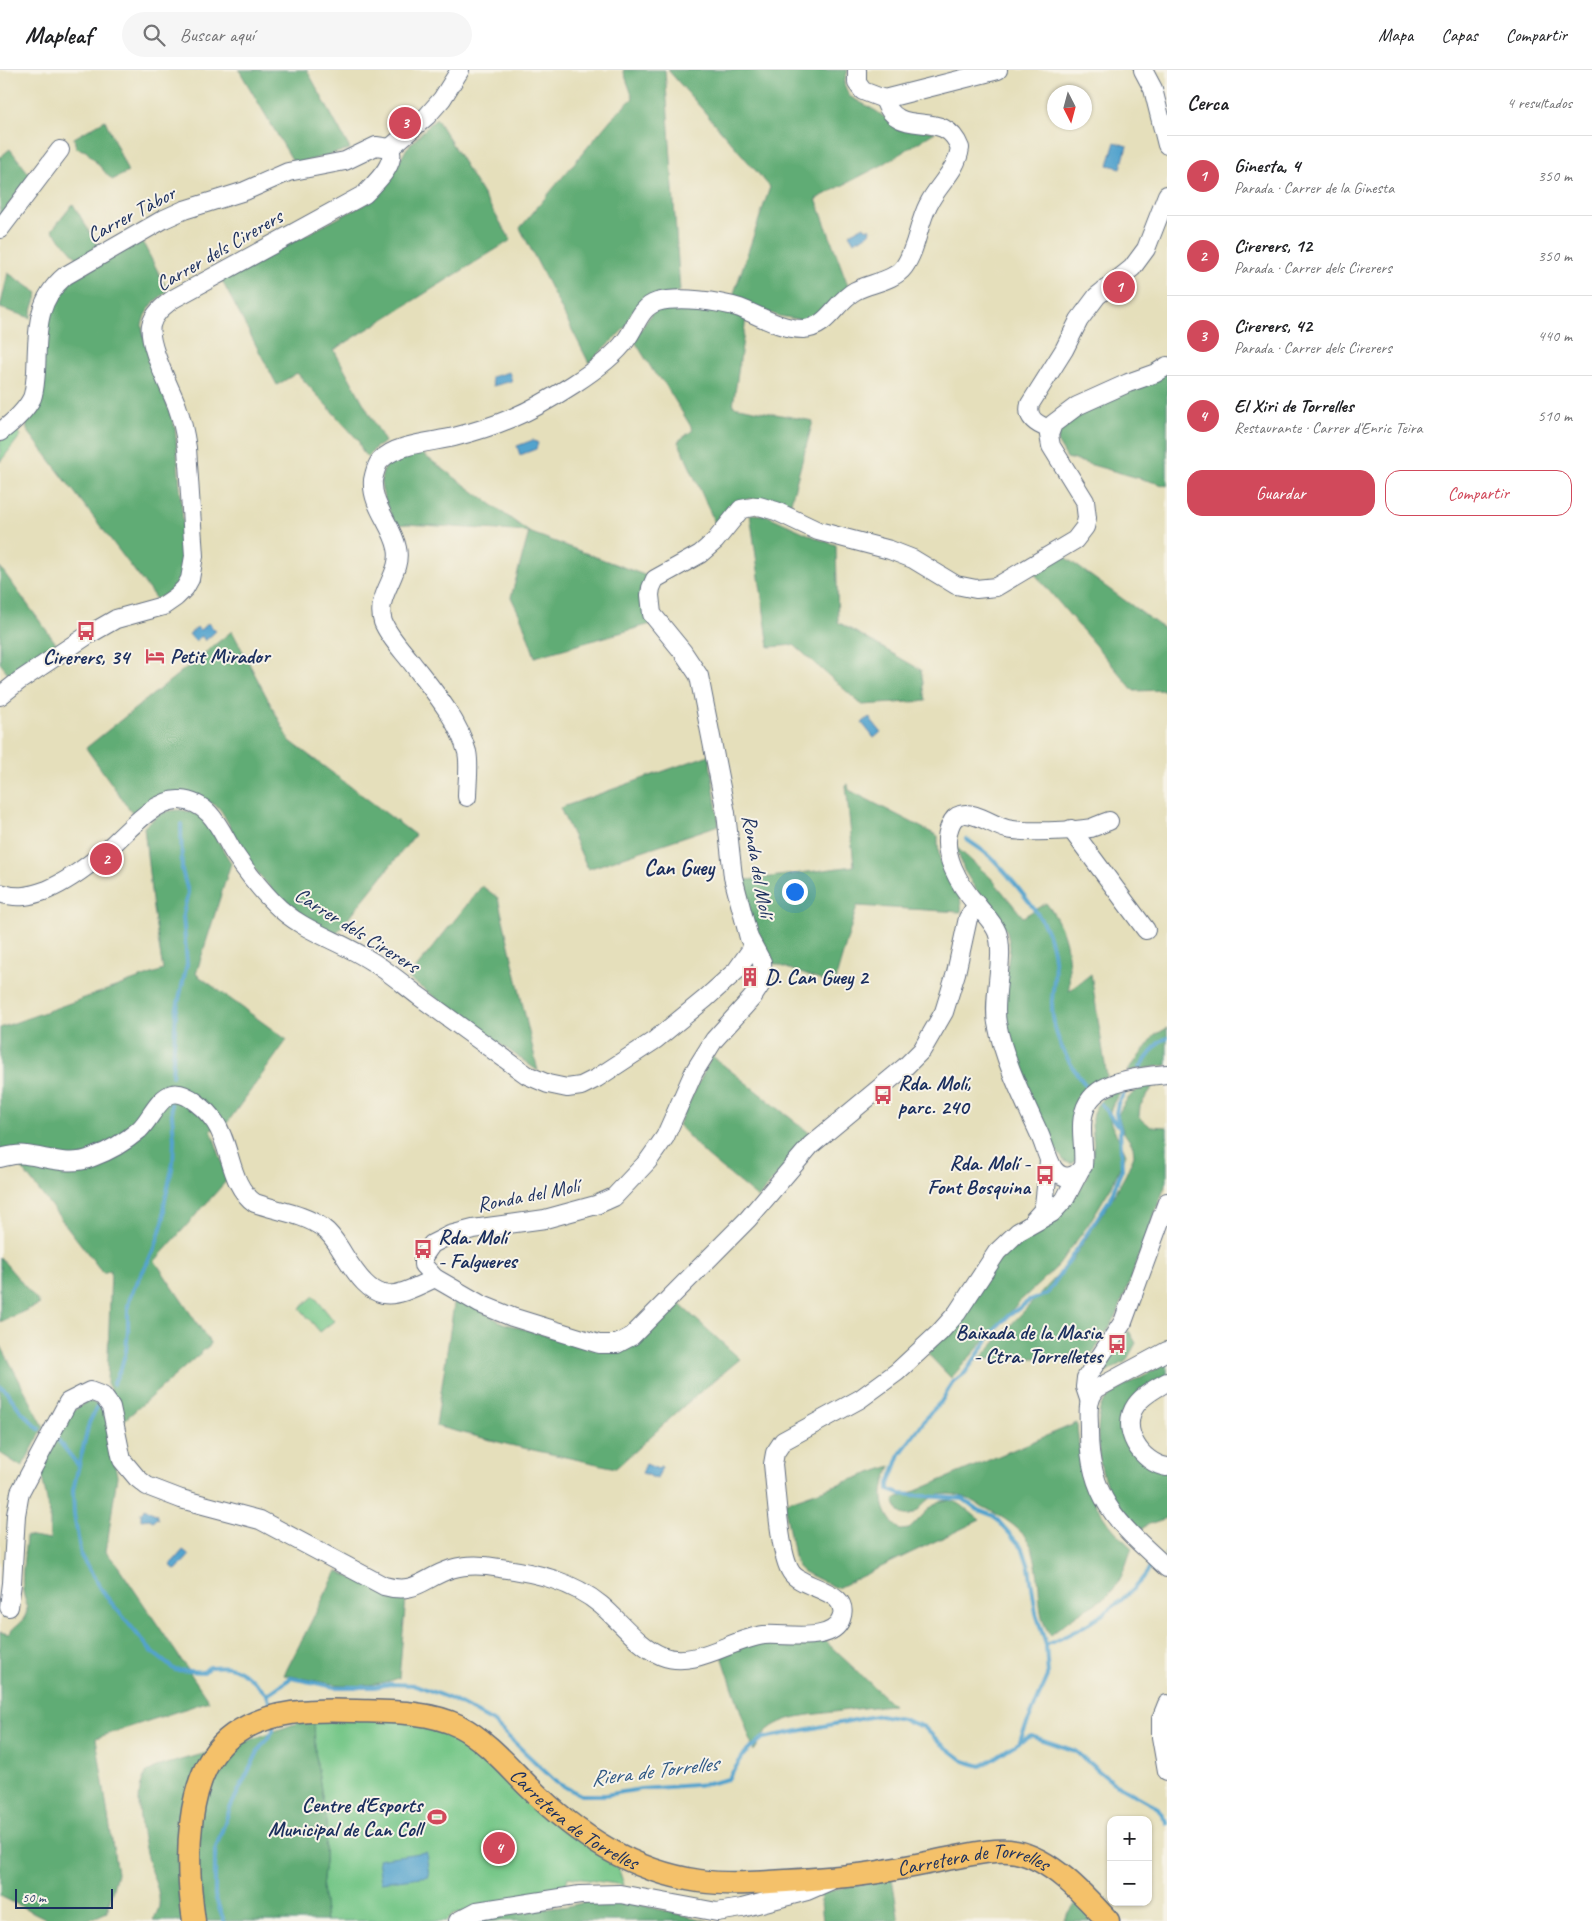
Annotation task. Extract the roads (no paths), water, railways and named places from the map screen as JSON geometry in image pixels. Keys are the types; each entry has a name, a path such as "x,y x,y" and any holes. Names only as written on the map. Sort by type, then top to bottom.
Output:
{"main road":[{"name":"Carretera de Torrelles","path":"194,1921 189,1879 190,1838 194,1805 212,1758 232,1736 256,1723 298,1711 324,1709 406,1713 458,1726 485,1745 571,1826 619,1856 650,1870 690,1880 757,1883 838,1877 878,1872 976,1854 1004,1851 1017,1852 1037,1860 1052,1869 1083,1894 1108,1921"}],"street":[{"path":"390,148 427,116 442,99 460,70"},
{"path":"857,70 857,82 863,91 884,99 998,70"},
{"path":"1143,70 1153,88 1167,145"},
{"path":"467,797 467,754 457,729 427,683 390,634 382,618 383,597 398,566 398,551 394,537 375,500 373,480 380,461 397,450 484,429 544,403 598,366 614,352 626,340 643,312 654,303 688,300 709,302 737,307 790,328 806,329 817,326 829,317 840,303 854,291 902,270 910,258 926,208 934,193 955,166 960,148 952,133 936,125 906,122 895,118 888,109 884,99"},
{"name":"Carrer Tàbor","path":"0,432 18,417 32,399 40,311 52,288 65,276 164,219 184,210 245,190 288,172 345,161 376,146 390,148"},
{"name":"Carrer dels Cirerers","path":"0,696 38,668 116,619 163,606 185,588 190,579 194,556 187,448 177,407 152,341 151,326 158,311 173,298 365,194 381,177 390,162 392,156 390,148"},
{"path":"0,228 60,150"},
{"path":"1167,195 1146,249 1132,268 1097,296 1079,320 1064,350 1030,404 1030,414 1036,424 1050,429 1056,420 1077,406 1128,383 1156,373 1167,366"},
{"name":"Ronda del Molí","path":"435,1278 428,1274 423,1265 423,1257 432,1244 441,1238 473,1229 545,1219 574,1212 608,1200 622,1190 648,1161 665,1137 694,1072 714,1040 763,981 764,968 749,938 733,877 726,813 699,676 683,652 652,614 650,595 655,580 700,554 715,541 742,509 759,506 776,511 818,532 890,550 913,559 956,585 976,590 996,587 1075,540 1085,527 1087,518 1085,501 1051,446 1050,429"},
{"name":"Carrer dels Cirerers","path":"0,893 20,898 32,896 56,886 88,866 160,804 179,800 190,802 205,809 214,817 234,853 254,881 288,916 310,930 371,961 527,1075 548,1084 567,1088 575,1088 589,1083 655,1040 729,978 753,947"},
{"path":"1079,1172 1072,1176 1060,1175 1057,1172 1049,1161 1040,1135 1021,1096 1000,1040 996,1020 1000,940 992,923 960,881 950,857 948,838 953,820 960,814 966,814 1007,829 1016,830 1091,828 1109,821"},
{"path":"1071,829 1146,930"},
{"path":"0,1158 25,1154 66,1162 91,1158 118,1145 140,1129 165,1098 173,1094 181,1094 200,1105 216,1124 241,1188 249,1200 254,1204 304,1218 323,1228 332,1237 356,1272 375,1292 383,1295 400,1293 435,1278 496,1311 585,1340 608,1345 617,1344 632,1336 748,1219 811,1144 905,1067 922,1050 944,1012 956,973 968,918 977,905"},
{"path":"8,1607 12,1583 16,1515 20,1492 68,1402 90,1392 103,1396 107,1400 111,1407 122,1460 137,1478 147,1486 181,1499 260,1520 384,1586 405,1590 452,1568 472,1565 501,1568 561,1580 601,1605 646,1647 673,1659 699,1657 751,1637 825,1634 837,1626 841,1619 840,1602 828,1592 796,1578 788,1566 773,1464 775,1452 783,1441 790,1436 860,1400 918,1354 957,1313 997,1252 1018,1232 1052,1213 1064,1199 1083,1166 1084,1111 1094,1095 1107,1086 1131,1078 1167,1074"},
{"path":"1029,1225 1042,1211 1044,1206 1049,1161"},
{"path":"1167,1202 1123,1322 1086,1378 1085,1387 1089,1399 1090,1460 1098,1490 1120,1523 1167,1568"},
{"path":"1089,1399 1096,1389 1161,1355"},
{"path":"1167,1382 1143,1397 1132,1413 1130,1424 1134,1442 1139,1450 1146,1458 1158,1466 1167,1467"},
{"path":"1167,1704 1161,1719 1164,1761 1167,1771"},
{"path":"458,1921 477,1911 580,1895 620,1894 718,1912 742,1908 807,1891 838,1877"}],"water":[{"path":"1115,142 1127,146 1121,168 1108,165"},
{"path":"864,226 870,229 869,234 854,242 849,234"},
{"path":"509,372 512,381 493,386 491,377"},
{"path":"533,440 538,443 536,449 520,455 517,446"},
{"path":"208,623 216,631 205,641 202,636 195,641 189,634 197,627 200,630"},
{"path":"869,717 881,732 874,738 862,723"},
{"path":"646,1464 658,1469 660,1466 662,1467 657,1479 642,1473"},
{"path":"145,1508 156,1514 159,1519 157,1518 153,1521 149,1519 141,1520 141,1512"},
{"path":"183,1550 190,1555 176,1570 170,1565"},
{"path":"426,1852 429,1876 381,1882 378,1859"}],"waterway":[{"path":"172,1076 176,1012 187,964 183,915 188,892 182,870 181,824"},
{"path":"966,839 1002,868 1028,901 1046,929 1055,964 1052,1012 1057,1036 1073,1068 1087,1087"},
{"path":"1140,1067 1159,1042 1167,1038"},
{"path":"1046,1645 1036,1613 1029,1567 1023,1549 994,1516 978,1510 963,1499 900,1494 889,1490 889,1484 900,1454 930,1413 941,1402 953,1382 965,1373 997,1327 1008,1316 1029,1301 1047,1294 1110,1199 1122,1169 1120,1129 1116,1113 1118,1103 1128,1087"},
{"path":"113,1384 121,1368 126,1351 128,1306 131,1294 155,1248 164,1218 164,1205 173,1164 174,1139 171,1104"},
{"path":"1101,1104 1118,1126"},
{"path":"0,1386 39,1429"},
{"path":"97,1407 89,1423 73,1490 74,1514 81,1556 105,1595 152,1652 175,1670 204,1672 209,1667 229,1667 245,1674 267,1695"},
{"path":"58,1440 78,1465"},
{"path":"1020,1740 1048,1676 1046,1645 1104,1614 1129,1593 1150,1568"},
{"name":"Riera de Torrelles","path":"272,1711 267,1695 291,1678 335,1687 374,1687 390,1684 416,1685 451,1699 493,1722 557,1783 581,1795 605,1795 641,1789 708,1784 728,1779 745,1753 763,1738 880,1715 902,1719 924,1727 939,1742 964,1761 981,1766 1031,1736 1075,1751 1112,1782 1158,1808 1167,1823"},
{"name":"Riera de Torrelles","path":"224,1921 215,1896 215,1850 230,1808 260,1748 273,1731 273,1725"}],"place":[{"name":"Cirerers, 42","path":"405,123"},
{"name":"Ginesta, 4","path":"1119,287"},
{"name":"Cirerers, 34","path":"86,631"},
{"name":"Petit Mirador","path":"155,656"},
{"name":"Cirerers, 12","path":"106,859"},
{"name":"D. Can Guey 2","path":"750,977"},
{"name":"Rda. Molí, parc. 240","path":"883,1095"},
{"name":"Rda. Molí - Font Bosquina","path":"1045,1175"},
{"name":"Rda. Molí - Falgueres","path":"423,1249"},
{"name":"Baixada de la Masia - Ctra. Torrelletes","path":"1117,1344"},
{"name":"Centre d'Esports Municipal de Can Coll","path":"437,1817"},
{"name":"El Xiri de Torrelles","path":"499,1848"}],"district":[{"name":"Can Guey","path":"679,867"}]}
